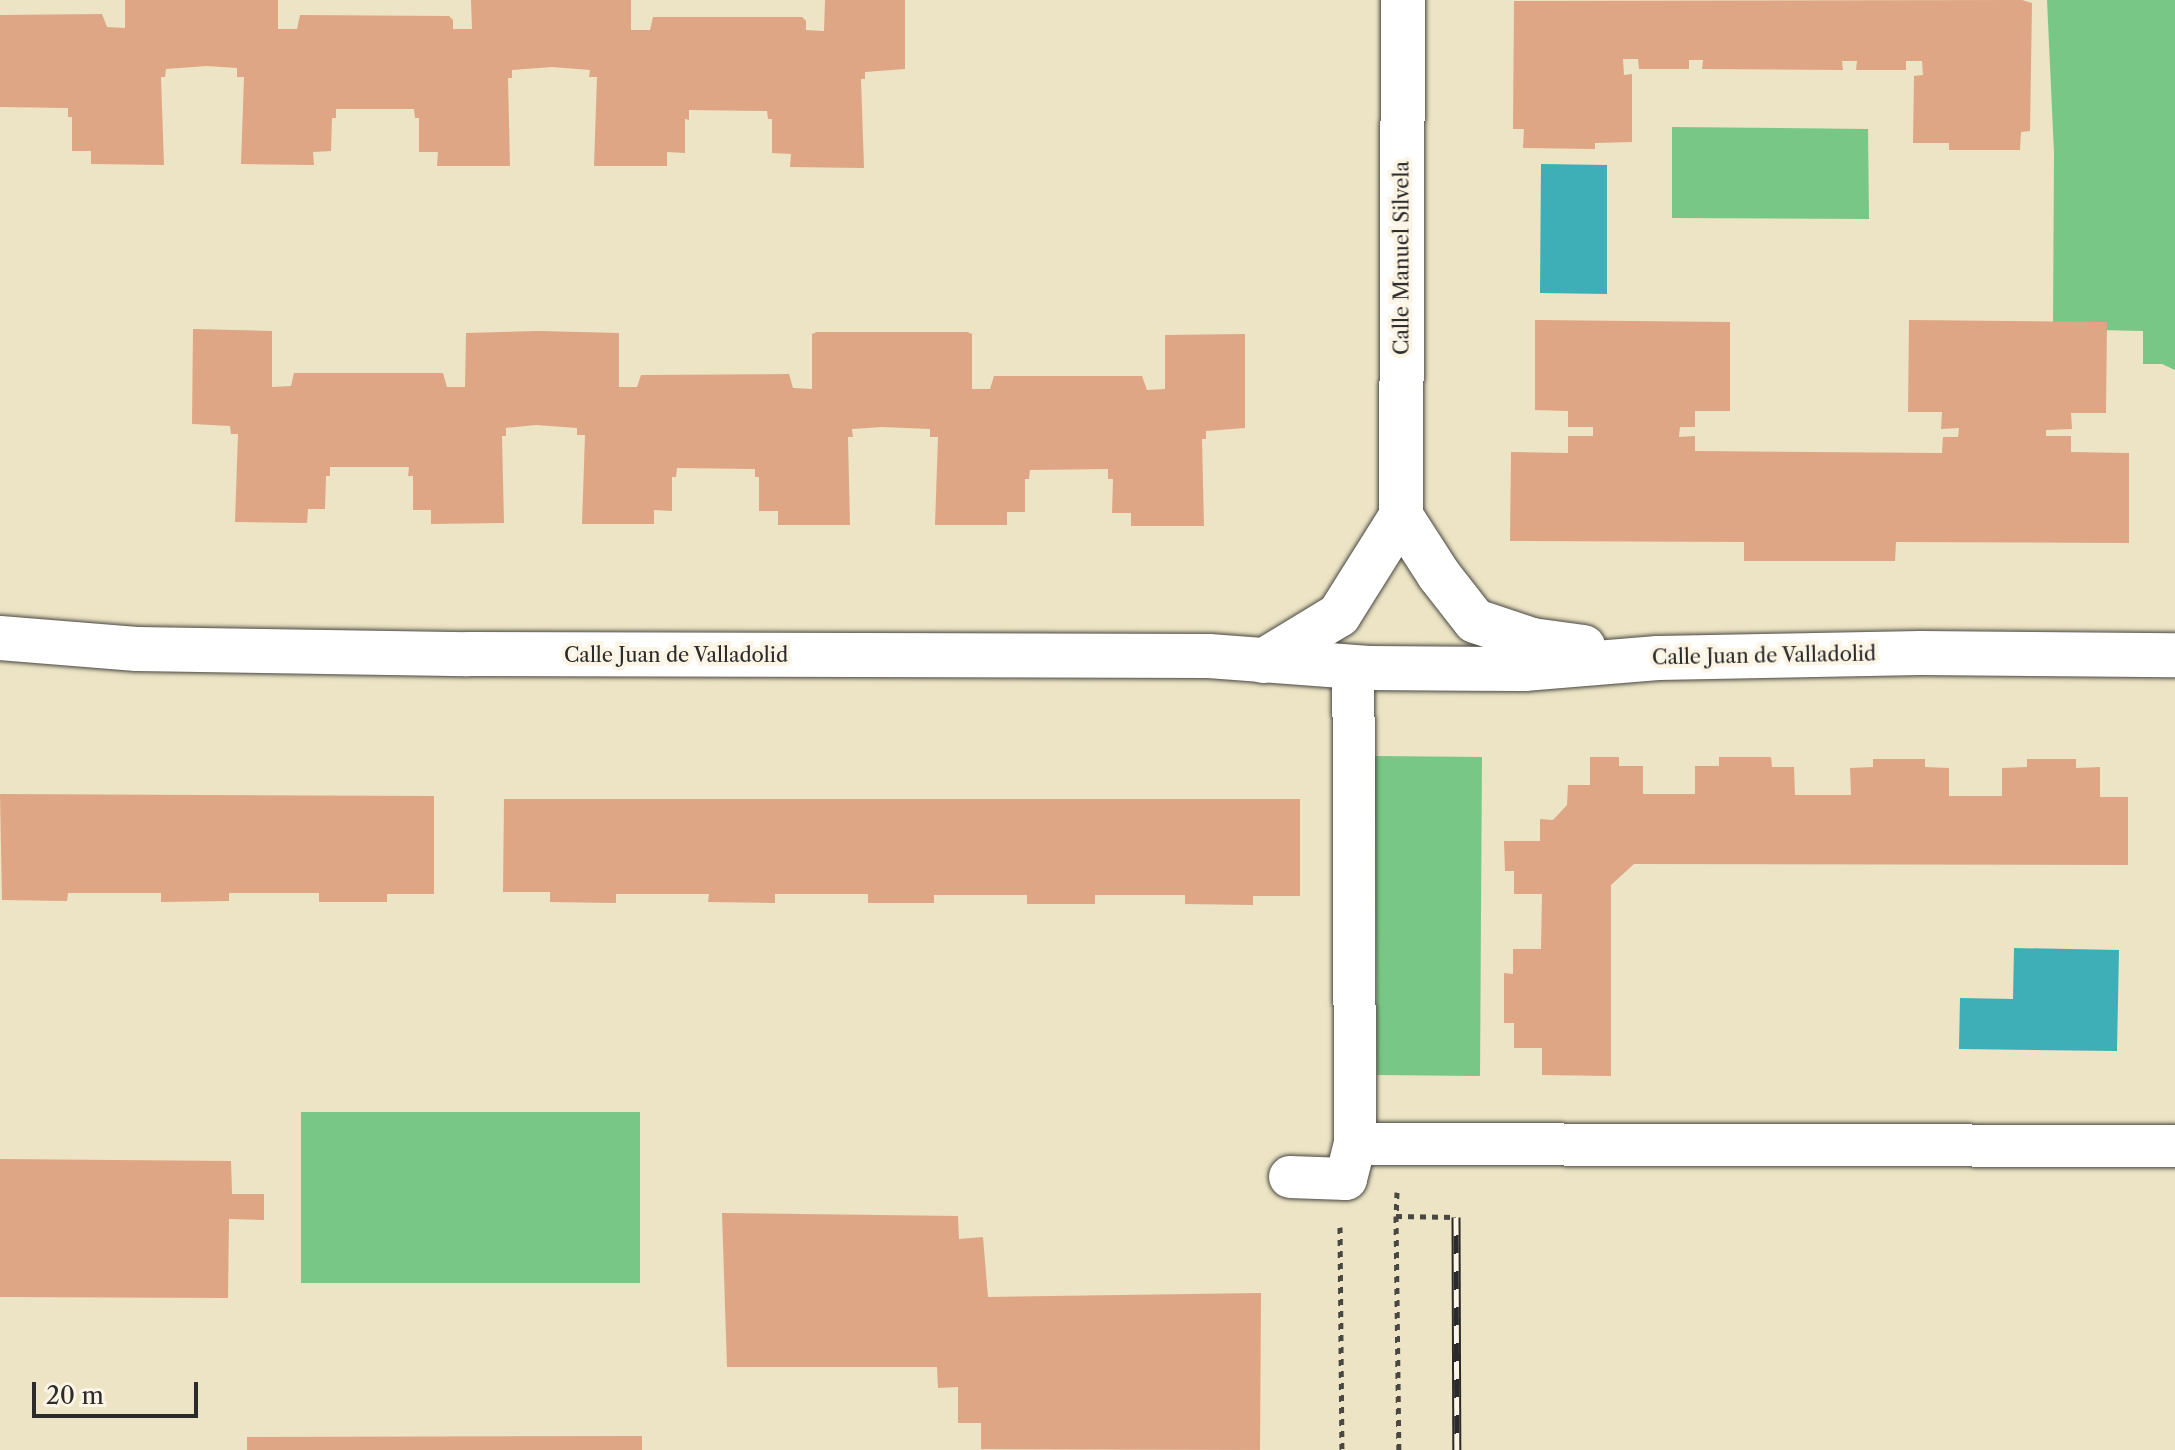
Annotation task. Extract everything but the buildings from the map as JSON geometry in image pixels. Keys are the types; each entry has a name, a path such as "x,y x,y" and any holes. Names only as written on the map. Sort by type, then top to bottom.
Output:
{"street":[{"name":"Calle Manuel Silvela","path":"1401,516 1403,0"},
{"path":"1263,661 1339,615 1401,516 1439,575 1475,621 1532,640 1658,658"},
{"name":"Calle Juan de Valladolid","path":"0,638 137,649 483,654 1209,656 1353,667 1524,669 1658,658 1921,653 2175,655"},
{"path":"1347,1161 1353,667"},
{"path":"1290,1177 1347,1161 2175,1146"}],"path":[{"path":"1342,1450 1347,1161"},
{"path":"1396,1216 1399,1450"}],"green space":[{"path":"2047,0 2175,0 2175,370 2162,364 2143,364 2143,331 2053,329 2054,153"},
{"path":"1672,127 1868,129 1869,219 1672,218"},
{"path":"1375,756 1482,757 1480,1076 1377,1075"},
{"path":"301,1112 640,1112 640,1283 301,1283"}],"water":[{"path":"1541,164 1607,165 1607,294 1540,293"},
{"path":"2014,948 2119,950 2117,1051 1959,1049 1960,998 2013,999"}],"railway":[{"path":"1456,1217 1457,1450"}]}
